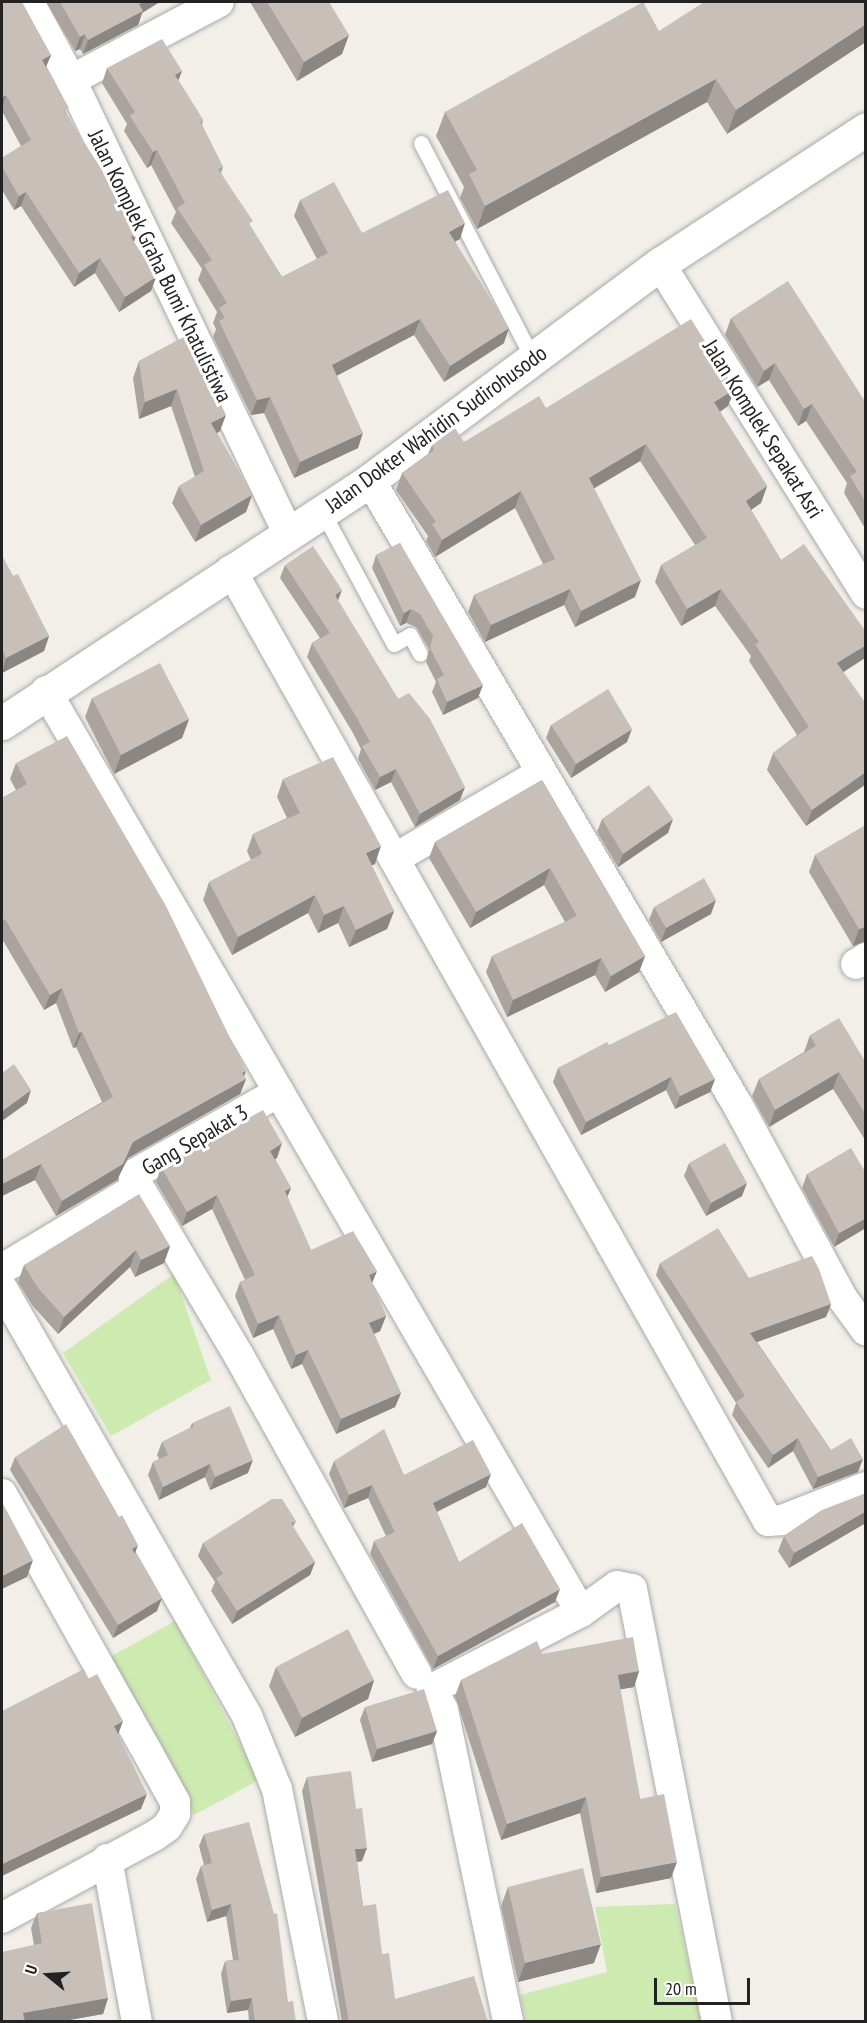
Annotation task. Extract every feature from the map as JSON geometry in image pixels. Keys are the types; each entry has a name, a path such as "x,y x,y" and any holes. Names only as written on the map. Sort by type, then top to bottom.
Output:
{"street":[{"name":"Jalan Komplek Graha Bumi Khatulistiwa","path":"29,2 71,80 288,533"},
{"path":"71,80 219,2"},
{"name":"Jalan Dokter Wahidin Sudirohusodo","path":"2,723 46,691 370,480 660,264 866,129"},
{"name":"Jalan Komplek Sepakat Asri","path":"660,264 866,594"},
{"path":"370,480 737,1104 843,1299 866,1331"},
{"path":"231,570 768,1521 782,1520 866,1487"},
{"path":"46,691 581,1612"},
{"path":"394,859 529,780"},
{"name":"Gang Sepakat 3","path":"3,1286 137,1188 136,1173 279,1092"},
{"path":"137,1188 239,1356 417,1674"},
{"path":"3,1286 247,1716 277,1789 323,2022"},
{"path":"2,1494 175,1802 176,1814 167,1827 2,1918"},
{"path":"508,2022 443,1710 432,1689 581,1612 617,1586 632,1589 717,2022"},
{"path":"106,1859 137,2022"}],"lane":[{"path":"421,144 533,359"},
{"path":"322,511 394,644 410,635 420,654"}],"green space":[{"path":"174,1274 211,1380 111,1436 63,1353"},
{"path":"175,1621 259,1780 194,1815 106,1659"},
{"path":"675,1904 701,2021 526,2021 520,1995 607,1972 595,1907"}],"building":[{"path":"2,2 22,2 51,55 42,60 69,108 64,111 122,201 137,233 131,237 156,277 125,297 100,258 79,273 26,192 19,196 2,167 2,158 31,140 6,95 2,98"},
{"path":"60,2 143,2 139,4 143,11 88,40 85,34 80,37"},
{"path":"267,2 329,2 349,35 304,62"},
{"path":"643,2 659,31 704,2 866,2 866,24 736,110 716,79 485,206 469,174 477,170 445,112"},
{"path":"162,39 182,71 175,75 203,120 200,122 223,167 218,169 253,221 249,224 282,277 328,253 300,200 334,182 362,233 448,190 465,223 449,232 509,328 450,366 420,319 332,365 363,433 300,462 270,397 257,400 219,321 225,318 219,308 227,303 204,265 212,260 177,208 185,203 157,150 153,152 130,116 135,112 107,68"},
{"path":"788,281 866,403 866,503 850,476 857,472 812,404 804,409 775,363 764,371 731,318"},
{"path":"691,319 735,389 714,402 767,486 746,501 781,560 804,544 866,632 866,645 837,663 866,704 866,772 812,810 773,753 809,727 755,644 759,642 721,589 687,609 661,565 707,538 646,444 589,478 641,580 581,611 570,589 491,625 474,595 555,559 521,491 442,540 432,524 436,522 402,473 434,450 432,445 455,428 464,442 539,396 546,408"},
{"path":"188,335 226,415 211,423 252,495 201,525 179,486 204,471 177,389 145,402 139,361"},
{"path":"400,543 483,685 447,702 437,679 444,675 430,648 433,636 420,614 411,609 404,613 376,555"},
{"path":"313,546 342,590 335,595 398,699 409,693 430,719 465,787 420,814 396,769 380,777 362,746 370,742 312,643 330,633 285,565"},
{"path":"2,556 13,576 18,574 49,636 6,658 2,649"},
{"path":"160,663 189,719 121,755 92,698"},
{"path":"608,689 632,729 576,764 551,725"},
{"path":"67,736 166,906 246,1071 242,1073 246,1079 133,1142 123,1164 62,1201 41,1164 2,1184 2,1160 113,1097 82,1032 79,1033 62,988 50,995 5,919 2,921 2,798 27,784 16,763"},
{"path":"333,757 381,846 366,853 394,911 356,930 344,906 324,915 315,895 238,937 209,882 262,854 253,834 300,813 283,779"},
{"path":"542,780 645,956 611,976 601,958 513,1000 492,956 577,916 550,868 476,912 435,842"},
{"path":"649,785 673,819 623,854 602,819"},
{"path":"866,825 866,927 859,929 815,855"},
{"path":"704,878 716,900 666,928 654,907"},
{"path":"676,1012 715,1079 680,1096 671,1077 586,1122 558,1068 607,1042 609,1045"},
{"path":"839,1018 866,1063 866,1115 839,1072 775,1110 759,1079 816,1046 810,1035"},
{"path":"14,1064 31,1090 2,1111 2,1073"},
{"path":"263,1110 282,1143 270,1151 291,1188 285,1191 311,1250 353,1231 377,1271 369,1275 386,1316 369,1323 401,1393 341,1419 308,1350 296,1355 279,1315 258,1324 240,1282 255,1275 217,1195 187,1212 161,1167"},
{"path":"725,1143 747,1183 711,1203 689,1163"},
{"path":"851,1148 866,1173 866,1218 839,1233 807,1174"},
{"path":"139,1194 170,1246 141,1260 136,1250 64,1317 38,1288 24,1265"},
{"path":"718,1228 749,1278 812,1256 831,1304 750,1333 831,1450 851,1438 863,1459 818,1477 798,1438 773,1455 736,1402 745,1396 660,1263"},
{"path":"230,1406 253,1460 215,1477 210,1464 163,1487 153,1462 168,1455 162,1442 194,1426 192,1423"},
{"path":"66,1424 119,1517 122,1515 138,1545 132,1549 162,1598 118,1625 15,1457"},
{"path":"384,1429 404,1475 473,1440 491,1474 433,1503 459,1562 522,1523 560,1589 438,1656 374,1541 395,1532 372,1485 349,1495 334,1461"},
{"path":"866,1493 866,1511 794,1553 784,1536 822,1510"},
{"path":"272,1499 282,1499 296,1521 291,1523 315,1562 237,1611 216,1578 223,1574 203,1543"},
{"path":"2,1502 33,1560 2,1576"},
{"path":"348,1629 374,1680 302,1718 276,1667"},
{"path":"633,1637 639,1671 618,1675 640,1799 664,1794 677,1862 601,1877 586,1797 507,1824 461,1680 537,1641 542,1654"},
{"path":"84,1669 88,1679 97,1674 123,1721 114,1726 147,1794 2,1864 2,1711"},
{"path":"424,1689 437,1731 377,1749 365,1707"},
{"path":"351,1771 356,1809 362,1808 367,1848 355,1849 363,1906 376,1904 382,1954 389,1953 395,1999 474,1976 488,2022 349,2022 307,1777"},
{"path":"249,1822 274,1914 277,1913 288,2002 293,2001 296,2022 255,2022 252,1998 231,2001 225,1961 239,1960 231,1904 212,1910 201,1866 212,1863 204,1834"},
{"path":"583,1868 601,1944 525,1963 508,1887"},
{"path":"92,1903 108,1998 23,2013 25,2022 2,2022 2,1952 42,1943 37,1913"}]}
